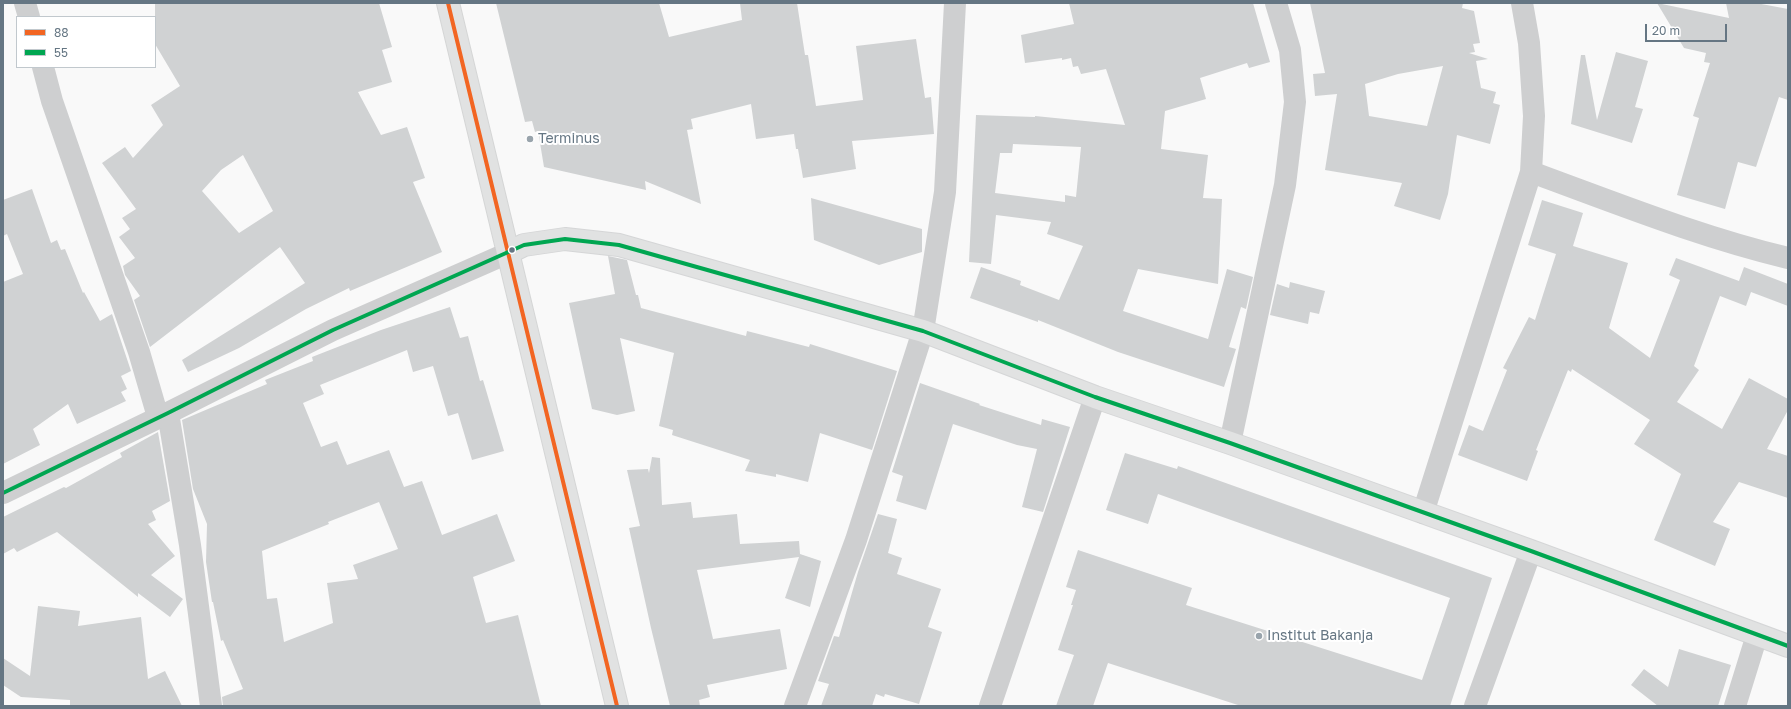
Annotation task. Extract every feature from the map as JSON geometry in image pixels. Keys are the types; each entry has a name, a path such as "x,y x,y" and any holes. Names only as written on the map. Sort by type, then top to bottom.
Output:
{"main road":[{"path":"448,3 617,706"},
{"path":"508,253 524,245 565,239 619,245 924,331 1095,397 1230,443 1423,514 1531,551 1788,646"}],"street":[{"path":"25,3 29,16"},
{"path":"795,706 856,540 924,331 946,192 955,3"},
{"path":"1230,443 1285,185 1295,102 1290,50 1276,3"},
{"path":"1423,514 1531,172 1534,116 1529,43 1522,3"},
{"path":"43,68 52,100 139,352 163,415 190,545 211,706"},
{"path":"1531,172 1690,230 1739,246 1788,258"},
{"path":"3,493 333,330 508,253"},
{"path":"990,706 1095,397"},
{"path":"1475,706 1531,551"},
{"path":"1735,706 1757,635"}],"building":[{"path":"155,3 379,3 392,47 382,50 392,82 358,92 381,135 407,127 425,178 413,182 442,252 350,291 349,288 306,309 239,348 188,372 182,360 305,283 280,247 150,347 134,300 140,296 125,275 123,266 135,258 119,237 130,229 122,218 136,209 102,163 125,147 133,158 163,125 151,105 180,86 156,46","holes":["243,155 273,211 239,233 202,191 221,170"]},
{"path":"496,3 659,3 669,37 742,20 740,3 797,3 805,55 808,55 816,106 863,100 856,46 916,39 925,98 931,97 934,134 852,141 856,169 803,178 794,134 756,139 751,104 691,119 693,129 687,130 701,204 645,181 646,190 544,167 538,131 535,132 532,121 525,122"},
{"path":"1069,3 1253,3 1270,62 1249,68 1247,63 1200,78 1206,99 1165,111 1161,149 1208,155 1203,198 1222,199 1218,284 1138,269 1123,311 1208,339 1227,269 1253,277 1246,309 1241,307 1229,347 1236,349 1224,387 1118,352 1038,320 1038,322 970,298 981,267 1021,281 1020,285 1059,300 1083,246 1047,234 1051,222 996,215 991,264 969,262 976,115 1035,116 1125,125 1106,69 1081,74 1078,66 1073,67 1071,58 1025,63 1021,35 1074,24","holes":["1013,144 1081,147 1076,197 1065,195 1065,202 995,193 1000,153 1012,153"]},
{"path":"1310,3 1463,3 1462,8 1474,11 1480,43 1473,44 1475,52 1469,53 1488,59 1476,61 1481,88 1496,92 1493,103 1500,105 1490,144 1457,135 1448,194 1440,220 1394,206 1402,183 1325,170 1337,94 1315,96 1313,74 1325,73","holes":["1443,66 1427,126 1369,116 1365,84 1398,74"]},
{"path":"1657,3 1729,18 1726,3 1756,3 1788,9 1788,100 1779,97 1756,167 1738,162 1725,209 1677,195 1699,118 1693,116 1710,63 1704,62 1706,53 1684,48"},
{"path":"1616,52 1648,61 1635,107 1643,109 1632,143 1571,124 1581,55 1585,55 1597,120"},
{"path":"32,189 51,243 57,240 61,250 65,249 83,293 84,292 100,321 112,314 131,371 121,376 127,389 121,392 126,401 77,424 68,404 33,429 40,445 3,464 3,282 23,274 7,234 3,236 3,200"},
{"path":"811,198 922,229 922,252 879,265 814,240"},
{"path":"1542,200 1583,213 1573,246 1628,263 1609,328 1650,358 1680,280 1669,275 1676,258 1739,281 1744,267 1788,284 1788,306 1751,292 1746,306 1720,296 1694,366 1699,370 1677,402 1722,429 1749,378 1788,399 1788,410 1767,449 1788,456 1788,498 1739,482 1713,522 1730,529 1715,566 1654,540 1681,474 1634,444 1650,420 1572,369 1571,372 1568,370 1536,450 1538,451 1527,481 1458,455 1469,425 1483,431 1507,370 1503,368 1529,317 1535,320 1556,254 1528,245"},
{"path":"608,256 627,260 641,308 746,336 747,331 809,347 810,344 897,371 872,450 820,433 808,482 776,474 776,477 745,471 750,460 672,435 673,430 659,426 674,353 620,338 635,411 617,415 592,409 569,303 615,294"},
{"path":"1290,282 1325,291 1319,314 1310,312 1308,324 1270,315 1277,284 1289,288"},
{"path":"450,307 460,338 468,336 480,381 483,380 504,451 472,460 458,413 448,416 433,366 413,372 407,350 320,385 324,394 303,403 321,447 337,441 347,465 389,450 404,487 422,481 442,535 497,514 515,561 473,577 486,623 518,615 541,706 223,706 222,697 243,689 223,640 221,641 212,602 206,562 207,524 193,489 182,420 267,384 265,380 313,361 312,357 381,330","holes":["379,502 398,549 353,565 358,579 327,583 333,623 284,642 277,598 267,599 262,551 329,524 328,522"]},
{"path":"920,383 980,404 979,405 1041,425 1042,419 1070,427 1043,512 1022,507 1037,449 1017,445 953,424 926,510 896,501 903,476 892,472"},
{"path":"158,432 170,501 152,511 156,520 148,524 175,556 151,575 183,599 170,617 138,593 138,597 57,532 17,552 14,548 3,554 3,517 64,487 66,488 122,457 120,453"},
{"path":"1125,453 1177,469 1178,466 1492,578 1450,706 1241,706 1108,663 1093,706 1056,706 1074,655 1058,650 1073,605 1071,605 1076,590 1066,587 1078,550 1192,588 1186,605 1422,680 1450,598 1158,494 1148,524 1106,510"},
{"path":"652,457 660,458 662,505 691,502 693,518 737,514 740,544 799,541 800,554 821,561 810,607 785,598 799,557 697,570 713,639 780,629 787,669 707,685 710,697 699,700 700,706 670,706 629,528 640,526 627,470 648,469 649,473"},
{"path":"878,514 897,519 888,553 902,558 897,574 941,589 928,627 942,632 919,704 885,694 884,697 876,694 872,706 821,706 829,684 818,681 834,636 839,637 858,572"},
{"path":"38,606 80,611 78,626 141,617 148,679 165,671 182,706 70,706 70,700 21,697 3,685 3,658 30,676"},
{"path":"1679,649 1731,665 1718,706 1658,706 1631,685 1644,669 1668,687"}],"transit line":[{"name":"88","path":"448,3 617,706"},
{"name":"55","path":"3,493 168,413 333,330 524,245 565,239 619,245 923,331 1095,397 1230,443 1531,551 1788,646"}],"place":[{"name":"Terminus","path":"530,139"},
{"name":"Institut Bakanja","path":"1259,636"}]}
